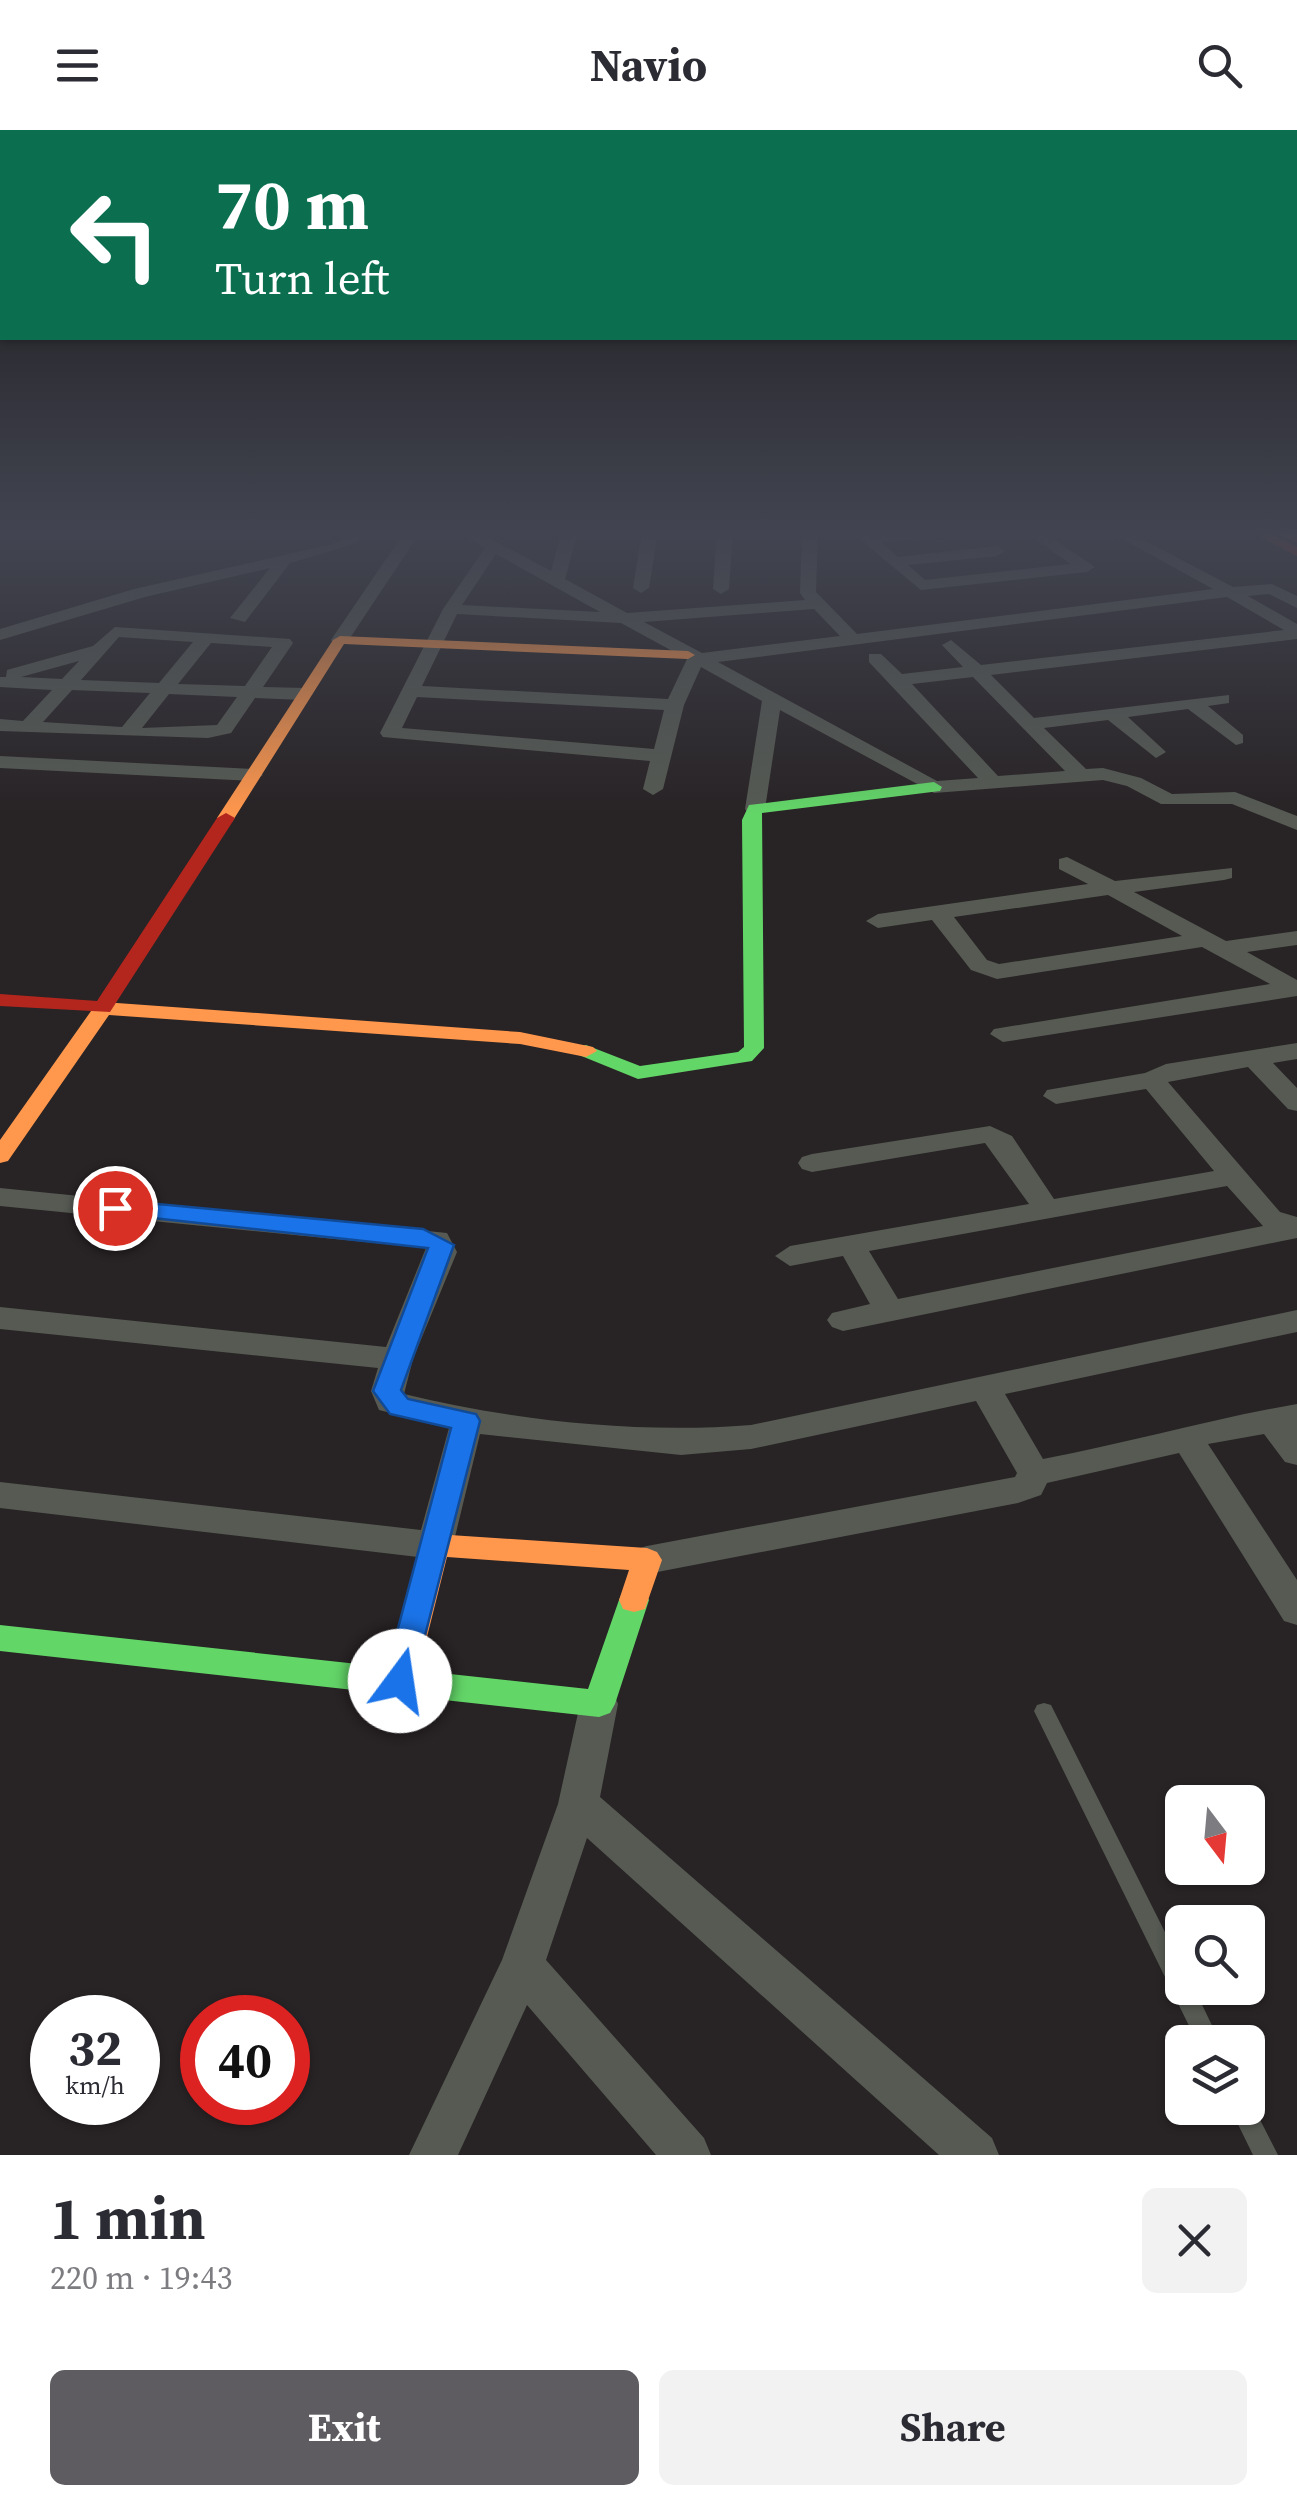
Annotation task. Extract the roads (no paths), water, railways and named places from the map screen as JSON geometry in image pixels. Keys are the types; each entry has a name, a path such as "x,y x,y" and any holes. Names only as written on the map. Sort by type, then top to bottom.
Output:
{"main road":[{"path":"0,1156 102,1008 340,640 692,657"},
{"path":"0,1000 520,1038 570,1046 638,1073 744,1057 754,1048 750,820 755,809 934,787"},
{"path":"0,1638 599,1704 647,1560 435,1545 400,1681"}],"street":[{"path":"0,636 36,626"},
{"path":"340,640 350,626"},
{"path":"442,626 390,733 483,718 578,725 676,705"},
{"path":"637,626 934,787 1078,773 1120,777 1168,800 1236,798 1297,824"},
{"path":"839,626 854,640"},
{"path":"692,657 977,626"},
{"path":"0,725 216,733 224,729 284,643 115,632 29,726"},
{"path":"898,680 1297,632"},
{"path":"129,731 208,636"},
{"path":"951,645 1078,773"},
{"path":"0,680 98,649"},
{"path":"653,789 692,657"},
{"path":"875,658 992,782"},
{"path":"0,680 304,694"},
{"path":"412,691 483,718 578,725 662,756"},
{"path":"755,809 772,699"},
{"path":"1031,724 1222,699"},
{"path":"1192,703 1236,739"},
{"path":"1112,713 1156,752"},
{"path":"0,762 254,775"},
{"path":"1068,864 1296,989"},
{"path":"878,921 1224,873"},
{"path":"943,911 943,924 986,970 997,972 1297,938"},
{"path":"1003,1034 1296,989"},
{"path":"1056,1096 1152,1080 1166,1072 1297,1052"},
{"path":"1254,1058 1297,1103"},
{"path":"1152,1080 1270,1219 1297,1227"},
{"path":"812,1163 990,1134 1002,1142 1048,1210"},
{"path":"790,1256 1234,1176"},
{"path":"0,1198 437,1240 442,1252 396,1359 387,1391 391,1402 467,1421 681,1443 751,1437 1297,1321"},
{"path":"843,1320 1297,1227"},
{"path":"851,1245 889,1310"},
{"path":"0,1318 396,1359"},
{"path":"984,1386 1034,1473"},
{"path":"1034,1473 1188,1440 1200,1433 1285,1418 1297,1453"},
{"path":"0,1496 435,1545 467,1421"},
{"path":"1188,1440 1297,1610"},
{"path":"647,1560 1018,1490 1029,1486 1034,1473"},
{"path":"433,2155 522,1966 578,1804 599,1704"},
{"path":"578,1804 975,2155"},
{"path":"522,1966 686,2155"}],"lane":[{"path":"1044,1711 1201,2025"},
{"path":"1251,2125 1266,2155"}]}
